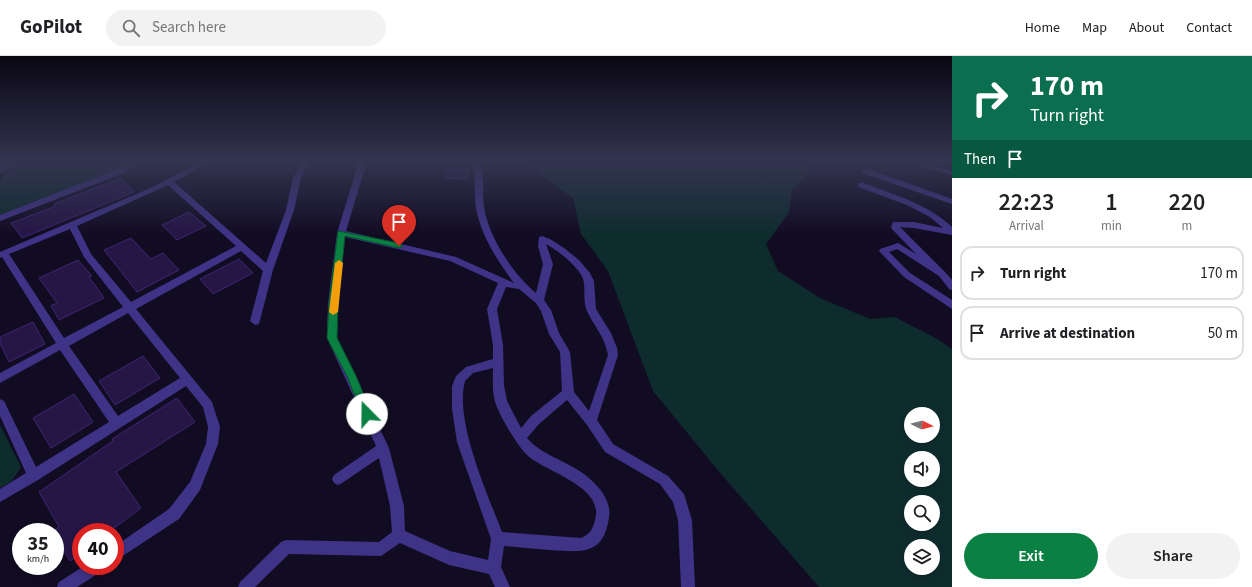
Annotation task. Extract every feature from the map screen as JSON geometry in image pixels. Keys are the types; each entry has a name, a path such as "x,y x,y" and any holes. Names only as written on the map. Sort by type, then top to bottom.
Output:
{"street":[{"path":"0,218 85,186"},
{"path":"116,424 2,254 160,186"},
{"path":"173,186 268,270"},
{"path":"255,321 268,270 290,210 295,186"},
{"path":"355,186 341,233 333,303 332,338 351,376 383,448 397,506 399,535"},
{"path":"479,186 480,207 488,236 521,286 539,301 546,310 554,334 565,352 568,393 581,411 591,421 609,448 664,480 679,499 685,520 688,587"},
{"path":"865,186 929,211 942,221 952,232"},
{"path":"907,186 952,202"},
{"path":"952,232 914,225 896,224 895,227 952,286"},
{"path":"72,225 87,254 129,309 208,405 214,427 212,444 195,486 174,514 124,548"},
{"path":"341,233 453,260 512,286 521,286"},
{"path":"539,301 548,264 542,246 542,239 547,240 556,247 586,274 589,281 590,308 610,338 613,346 613,355 591,421"},
{"path":"0,378 242,246"},
{"path":"942,274 898,246 883,251 907,275 952,305"},
{"path":"498,539 581,545 591,541 598,534 603,516 601,502 592,489 578,478 532,452 520,438 501,402 498,385 498,345 492,310 503,282"},
{"path":"499,362 470,370 460,379 458,386 458,409 463,442 498,539 494,568 503,587"},
{"path":"0,496 188,379"},
{"path":"520,438 535,420 568,393"},
{"path":"0,404 34,476"},
{"path":"338,479 383,448"},
{"path":"399,535 449,558 494,568"},
{"path":"245,587 286,547 381,549 399,535"},
{"path":"64,587 83,575"}],"green space":[{"path":"0,186 76,186 0,215"},
{"path":"556,186 796,186 792,190 789,212 766,244 778,271 820,298 870,319 895,317 939,340 952,349 952,587 819,587 722,475 653,391 608,271 581,234 573,198"},
{"path":"0,425 21,467 12,481 0,488"}],"building":[{"path":"101,186 128,186 134,192 22,238 11,223 56,206 54,204"},
{"path":"189,212 206,226 177,240 162,225"},
{"path":"131,238 151,259 163,253 179,270 137,292 104,250"},
{"path":"239,259 253,273 213,294 200,279"},
{"path":"78,260 92,276 89,277 104,298 59,320 51,306 57,303 39,278"},
{"path":"33,322 45,344 9,362 0,343 0,337"},
{"path":"143,356 160,378 115,405 99,381"},
{"path":"74,394 93,422 51,448 33,418"},
{"path":"177,398 195,422 116,472 141,508 121,523 72,523 72,560 70,561 64,550 64,523 57,523 39,492 113,441 112,439"}],"slow traffic":[{"path":"333,312 339,263"}],"route":[{"path":"367,414 351,376 332,338 333,303 338,274 341,233 399,246"}]}
